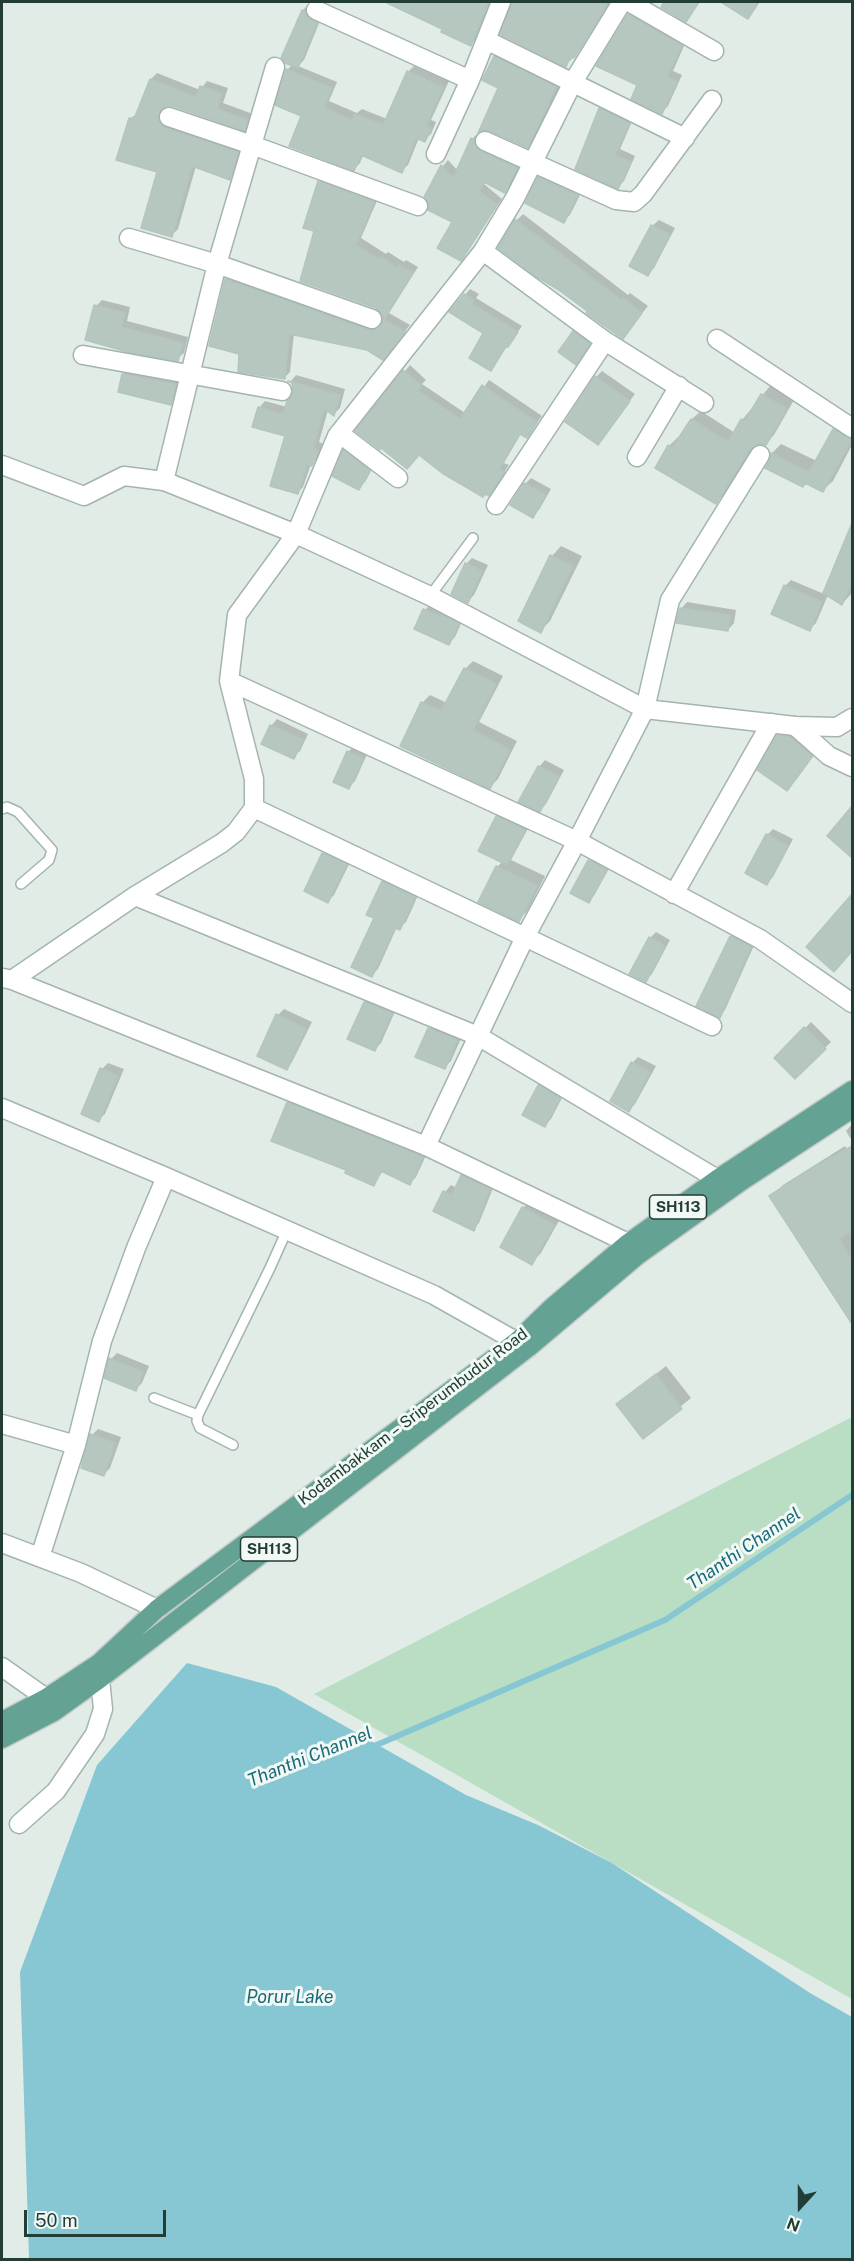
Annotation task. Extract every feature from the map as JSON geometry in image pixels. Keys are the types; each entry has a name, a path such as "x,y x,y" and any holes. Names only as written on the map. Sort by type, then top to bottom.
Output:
{"main road":[{"name":"Kodambakkam – Sriperumbudur Road","path":"2,1739 54,1712 213,1592 522,1344 551,1308 628,1243 717,1179 852,1090"},
{"name":"Kodambakkam – Sriperumbudur Road","path":"2,1720 46,1698 99,1663 157,1609 200,1577 522,1344 742,1180 852,1108"},
{"path":"200,1577 213,1592"}],"street":[{"path":"436,154 470,80 501,2"},
{"path":"7,979 236,832 254,808 254,779 229,681 237,615 296,534 339,433 483,251 515,198 573,82 622,2"},
{"path":"629,2 714,51"},
{"path":"316,10 470,80"},
{"path":"486,40 685,138"},
{"path":"164,481 217,264 274,67"},
{"path":"485,141 616,200 634,202 643,194 712,100"},
{"path":"169,117 418,206"},
{"path":"129,238 217,264 372,319"},
{"path":"483,251 605,341 704,403"},
{"path":"717,339 852,428"},
{"path":"496,505 605,341"},
{"path":"83,355 282,391"},
{"path":"637,457 679,386"},
{"path":"339,433 398,478"},
{"path":"426,1146 525,937 645,709 670,600 760,455"},
{"path":"2,465 84,496 124,476 164,481 296,534 430,596 645,709 795,726 837,727 852,718"},
{"path":"229,681 577,841 760,939 852,1003"},
{"path":"674,894 771,723"},
{"path":"795,726 829,756 852,767"},
{"path":"254,808 712,1026"},
{"path":"135,896 478,1036 717,1179"},
{"path":"7,979 426,1146 628,1243"},
{"path":"2,1108 166,1177 434,1295 522,1344"},
{"path":"40,1557 76,1446 102,1341 136,1248 166,1177"},
{"path":"2,1424 76,1446"},
{"path":"2,1543 40,1557 157,1609"},
{"path":"2,1667 46,1698"},
{"path":"19,1824 56,1791 95,1734 103,1709 100,1679"}],"lane":[{"path":"430,596 472,538"},
{"path":"2,808 7,807 18,812 52,850 49,860 21,884"},
{"path":"233,1445 200,1428 197,1421 198,1415 287,1230"},
{"path":"154,1398 198,1415"}],"green space":[{"path":"852,1417 852,1999 314,1694"}],"water":[{"name":"Porur Lake","path":"187,1663 276,1687 466,1795 538,1825 612,1863 810,1993 852,2017 852,2259 29,2259 20,1972 97,1765"}],"building":[{"path":"385,2 489,2 471,46 441,32 442,29"},
{"path":"512,2 600,2 607,5 574,58 570,57 566,67 500,34"},
{"path":"664,2 699,2 686,22 661,7"},
{"path":"721,2 759,2 748,19"},
{"path":"302,10 305,11 307,17 317,23 298,68 285,63 281,58"},
{"path":"628,14 682,45 667,77 677,82 662,114 631,99 637,85 596,66"},
{"path":"494,56 556,87 528,148 490,131 483,130 478,133 498,88 482,80"},
{"path":"286,69 332,88 324,108 352,120 354,114 383,125 407,71 443,87 426,126 431,128 425,142 416,138 402,173 361,155 354,171 289,146 301,116 275,105"},
{"path":"150,79 196,97 200,86 222,94 217,109 248,120 245,131 173,106 166,106 159,113 158,120 165,128 238,152 230,180 192,166 172,237 141,228 157,172 116,160 129,118 134,119"},
{"path":"599,108 630,123 615,155 631,162 618,189 575,169"},
{"path":"471,138 480,151 517,168 505,193 484,182 479,191 497,205 461,261 437,248 452,222 428,210 429,204 424,197 441,165 453,178"},
{"path":"538,177 578,195 564,223 525,203"},
{"path":"318,181 374,202 356,245 379,259 380,257 413,273 384,319 405,332 383,360 367,350 289,334 285,379 238,372 239,354 209,346 225,279 368,330 375,330 382,323 383,316 376,308 300,281 314,231 303,228"},
{"path":"515,219 621,300 623,298 642,313 623,339 586,313 587,311 559,290 498,248"},
{"path":"651,225 670,235 648,276 629,266"},
{"path":"464,294 474,300 472,304 518,332 508,347 506,346 491,371 469,358 483,333 449,312"},
{"path":"94,305 125,313 121,327 183,343 178,361 128,352 85,340"},
{"path":"573,331 590,344 576,365 558,352"},
{"path":"403,370 422,386 418,391 460,419 482,385 537,422 527,438 520,434 499,469 505,472 489,496 485,494 483,497 442,473 419,455 407,469 355,431"},
{"path":"122,374 176,385 171,405 118,392"},
{"path":"595,376 630,401 598,445 565,422"},
{"path":"288,381 340,395 334,416 324,409 313,449 319,450 312,466 307,464 298,494 270,486 285,436 252,427 258,407 283,414 293,392 292,383"},
{"path":"761,394 787,409 766,445 755,445 750,449 716,504 655,468 668,445 672,448 691,419 728,442 741,419 745,421"},
{"path":"833,429 852,439 823,492 805,483 803,487 765,468 771,453 809,472"},
{"path":"343,450 370,470 359,490 332,476"},
{"path":"524,483 546,495 533,518 510,505"},
{"path":"852,523 852,581 842,605 823,593"},
{"path":"550,555 573,566 541,633 518,621"},
{"path":"465,563 482,571 468,603 451,594"},
{"path":"784,585 822,602 810,631 771,614"},
{"path":"680,608 730,615 728,631 676,623"},
{"path":"423,609 459,624 449,645 414,629"},
{"path":"464,668 496,684 473,730 510,750 490,789 400,746 421,702 441,711"},
{"path":"270,725 303,740 294,759 261,744"},
{"path":"777,735 790,737 812,756 787,791 757,770"},
{"path":"347,751 363,759 349,789 333,782"},
{"path":"538,766 559,777 540,812 518,802"},
{"path":"852,806 852,858 827,836"},
{"path":"496,816 526,830 507,865 478,851"},
{"path":"766,834 788,846 767,885 745,873"},
{"path":"322,853 347,864 328,903 304,891"},
{"path":"588,860 607,870 589,903 570,893"},
{"path":"496,866 537,886 519,922 478,902"},
{"path":"382,881 415,897 400,930 395,928 372,977 351,967 374,918 366,915"},
{"path":"852,894 852,951 834,972 806,947"},
{"path":"730,936 751,947 720,1018 696,1006"},
{"path":"649,937 665,946 646,982 629,974"},
{"path":"364,1002 392,1013 375,1051 347,1039"},
{"path":"276,1014 306,1029 287,1070 257,1056"},
{"path":"804,1027 826,1049 795,1079 774,1058"},
{"path":"428,1028 457,1040 445,1069 415,1057"},
{"path":"631,1062 650,1072 629,1112 610,1101"},
{"path":"100,1068 118,1076 99,1122 81,1114"},
{"path":"538,1085 560,1098 545,1127 522,1115"},
{"path":"287,1102 423,1157 410,1185 381,1171 374,1186 345,1173 346,1170 271,1141"},
{"path":"852,1146 852,1231 839,1238 852,1261 852,1324 769,1196"},
{"path":"461,1175 490,1189 474,1231 433,1211 443,1191 452,1195"},
{"path":"522,1207 554,1225 532,1265 500,1247"},
{"path":"109,1358 143,1372 136,1391 104,1378"},
{"path":"656,1374 682,1409 643,1439 616,1404"},
{"path":"90,1434 115,1443 104,1476 81,1468"}],"waterway":[{"name":"Thanthi Channel","path":"372,1747 665,1620 852,1495"}]}
